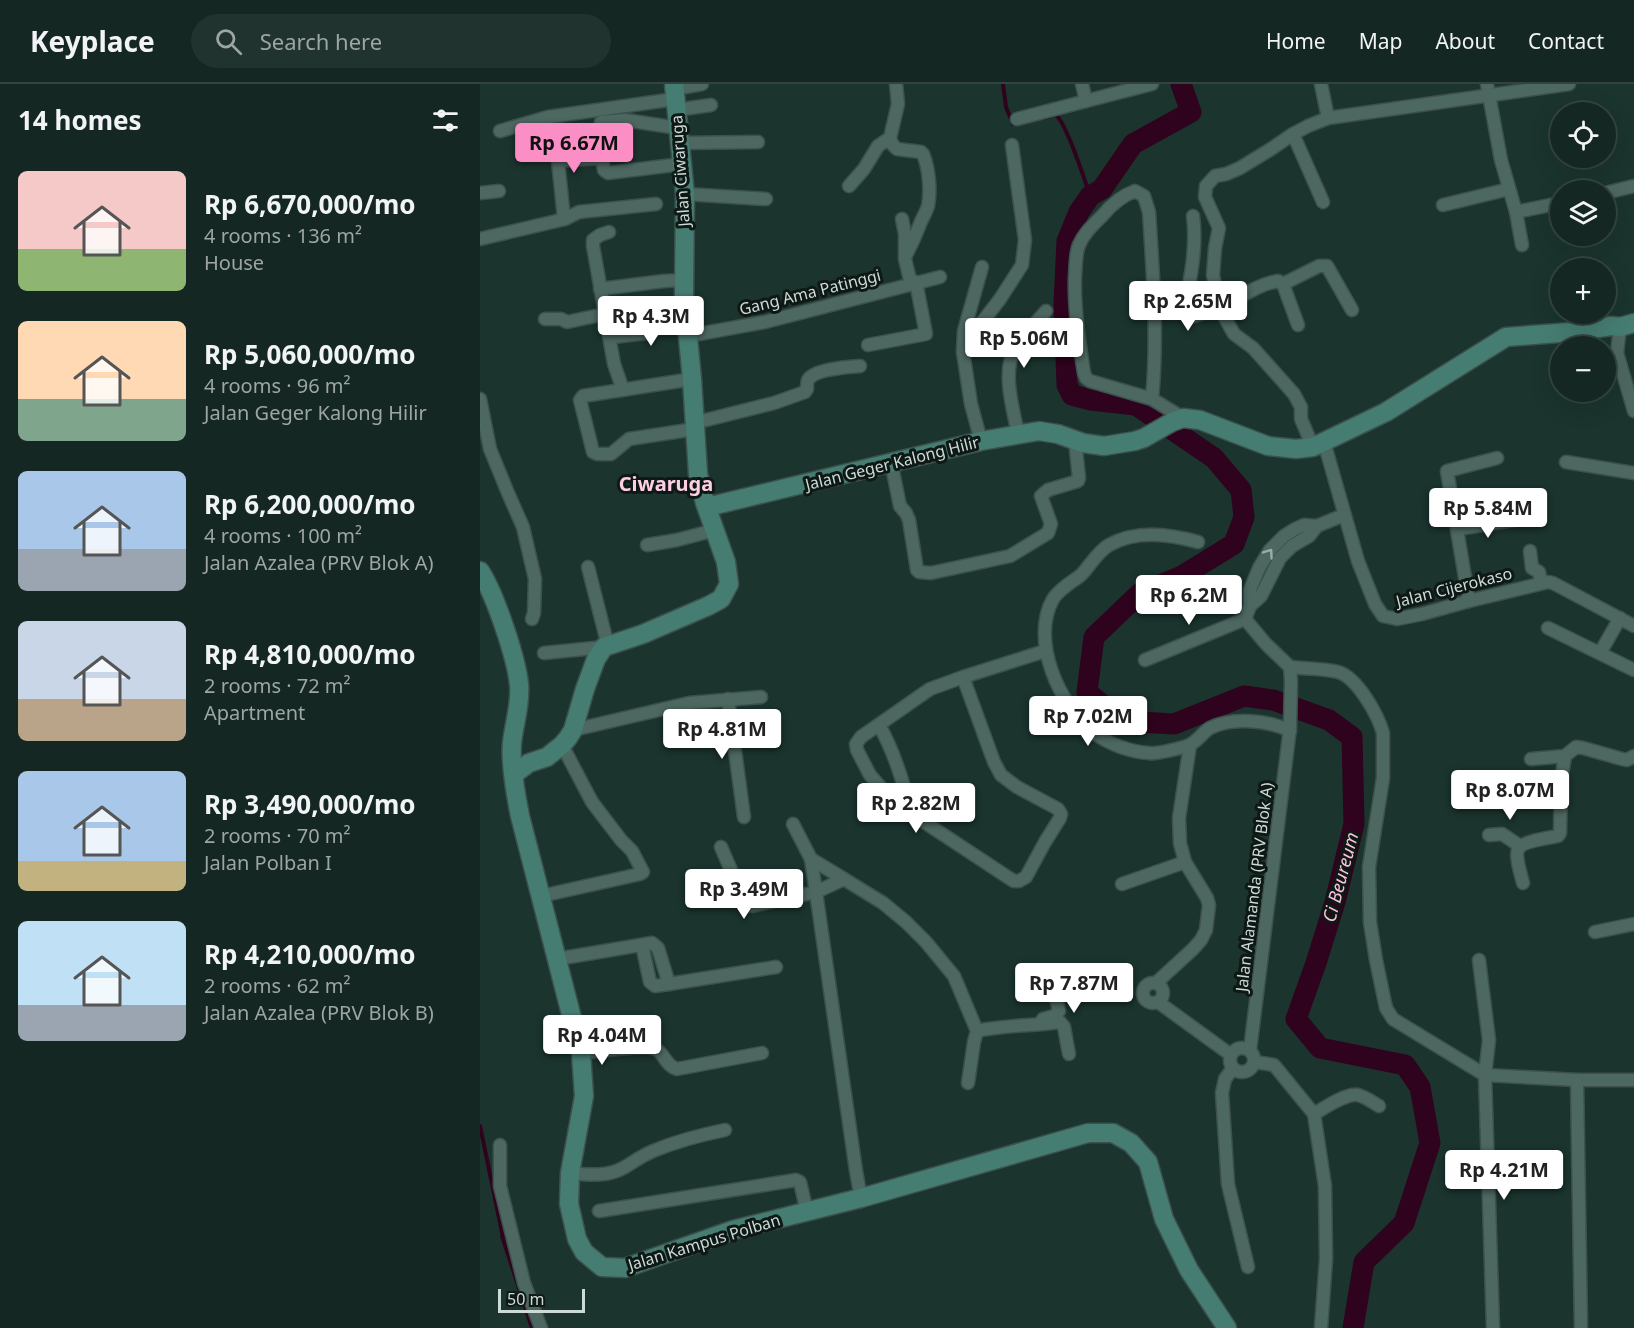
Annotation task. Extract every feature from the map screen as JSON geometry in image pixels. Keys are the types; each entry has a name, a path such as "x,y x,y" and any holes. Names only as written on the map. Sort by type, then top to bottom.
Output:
{"street":[{"path":"500,130 548,117 675,96 702,84"},
{"path":"896,84 898,104 890,138 895,148 923,154 929,187 926,211 906,255"},
{"path":"1082,84 1086,101"},
{"path":"1017,118 1152,84"},
{"path":"1321,84 1328,118"},
{"path":"1323,202 1293,134 1328,118 1488,90 1569,84"},
{"path":"1488,90 1522,245"},
{"path":"675,96 711,105"},
{"name":"Jalan Ciwaruga","path":"675,96 685,194 684,297 698,474 707,507"},
{"path":"601,122 625,120 679,136 758,142"},
{"name":"Jalan Cijerokaso","path":"1293,134 1226,174 1215,176 1206,186 1205,197 1219,228 1213,275 1219,307 1234,334 1253,348 1294,394 1301,407 1301,419 1319,445 1375,604 1383,616 1397,620 1541,582"},
{"path":"554,135 564,219"},
{"path":"849,186 864,169 878,146 890,138"},
{"path":"963,352 1022,265 1025,240 1012,145"},
{"path":"558,161 600,158 604,170 608,173 682,164"},
{"path":"1616,190 1634,186"},
{"path":"1443,205 1509,189"},
{"path":"480,194 499,191"},
{"path":"1152,399 1155,373 1155,329 1149,212 1144,196 1135,192 1128,193 1112,204 1084,235 1078,246 1075,291 1077,330 1084,373 1090,381 1152,399 1177,420 1200,420 1268,446 1296,449 1319,445 1386,411 1506,337 1627,325 1617,353 1634,411"},
{"path":"685,194 766,199"},
{"path":"480,239 564,219 579,212 656,204"},
{"path":"1516,212 1550,205"},
{"path":"1193,216 1194,236 1186,315 1191,317 1219,307 1278,281 1283,284 1298,325"},
{"path":"868,345 926,334 905,259 905,234 902,219"},
{"path":"609,232 593,240 593,246 614,364 623,390"},
{"path":"1283,284 1319,266 1327,266 1353,310"},
{"path":"981,441 970,404 963,352 964,331 982,267"},
{"name":"Gang Ama Patinggi","path":"613,337 647,333 673,325 687,330 765,322 940,277"},
{"path":"600,290 684,280"},
{"path":"1018,434 1008,376 1010,362 1015,349 1046,311"},
{"path":"545,319 567,321 605,314"},
{"path":"692,379 583,396 581,399 594,453 611,454 629,439 695,426 774,403 805,392 807,381 818,372 860,366"},
{"path":"480,399 490,448 524,527 535,579 532,619"},
{"name":"Jalan Geger Kalong Hilir","path":"707,507 1018,434 1048,432 1083,443 1104,446 1135,441 1155,434 1177,420"},
{"path":"891,462 900,506 909,520 917,570 931,573 1010,556 1048,533 1051,524 1041,496 1048,490 1077,481 1079,477 1075,440"},
{"path":"1470,601 1447,471 1497,458"},
{"path":"1566,462 1634,472"},
{"path":"544,653 606,646 663,626 721,599 727,589 729,578 726,562 707,507"},
{"path":"1145,660 1245,619 1250,606 1250,590 1270,550 1295,529 1304,525 1317,526 1344,515"},
{"path":"1458,529 1513,520"},
{"path":"647,545 716,530"},
{"path":"1198,542 1150,534 1108,545 1082,574 1054,596 1047,613 1046,651 1056,682 1074,714 1095,733 1119,747 1150,753 1190,745 1209,729 1222,724 1254,721 1290,729"},
{"path":"1530,551 1532,568 1539,572 1541,582 1553,583 1634,626"},
{"path":"588,567 606,646"},
{"path":"480,571 501,620 519,684 519,704 512,743 514,774 529,764 547,757 562,746 573,730 596,659 606,646"},
{"path":"1600,653 1620,618"},
{"path":"1245,619 1290,667 1338,672 1347,676 1356,684 1381,726 1383,778 1369,867 1370,922 1388,1012 1397,1021 1485,1075 1577,1080 1634,1080"},
{"path":"1548,628 1634,670"},
{"path":"963,677 994,762 1001,775 1017,787 1058,809 1061,814 1057,825 1026,877 1019,881 1009,878 912,814 876,783 857,750 856,744 858,740 930,689 963,677 1046,651"},
{"name":"Jalan Alamanda (PRV Blok A)","path":"1253,1056 1290,729 1290,667"},
{"path":"573,730 689,703 761,697"},
{"path":"728,699 744,817"},
{"path":"879,725 890,743 912,814"},
{"path":"1190,745 1179,818 1180,843 1185,862 1207,898 1209,905 1206,930 1202,940 1193,949 1156,984 1147,985 1143,992 1146,1001 1154,1004 1158,1002 1231,1055"},
{"path":"542,896 643,872 632,852 592,802 562,746"},
{"path":"1531,759 1565,756 1576,747 1627,760 1634,756"},
{"path":"1523,883 1517,851 1520,846 1559,835 1561,781 1565,756"},
{"name":"Jalan Kampus Polban","path":"514,774 520,816 581,1053 584,1096 570,1173 569,1204 577,1239 584,1252 602,1267 625,1268 733,1230 861,1198 1088,1133 1113,1133 1131,1143 1148,1162 1164,1219 1189,1270 1226,1323 1227,1328"},
{"path":"1512,791 1561,781"},
{"path":"793,824 812,859 861,1198"},
{"path":"1489,835 1502,834 1520,846"},
{"path":"721,847 748,905 755,906 816,892 844,879"},
{"path":"812,859 883,903 926,942 954,976 977,1031 968,1083"},
{"path":"1122,884 1185,862"},
{"path":"1595,932 1634,924"},
{"path":"557,959 652,943 657,946 669,984"},
{"path":"642,945 650,982 655,986 776,967"},
{"path":"1479,960 1489,1040 1485,1075 1493,1328"},
{"path":"977,1031 1031,1024 1051,1017 1059,1011 1050,972"},
{"path":"1031,1024 1061,1023 1064,1027 1069,1054"},
{"path":"1253,1056 1250,1070 1246,1072 1237,1071 1230,1062 1231,1055 1236,1049 1243,1047 1253,1056 1274,1065 1314,1114 1325,1186 1325,1327"},
{"path":"581,1053 652,1048 658,1050 671,1066 677,1069 762,1053"},
{"path":"1233,1068 1225,1079 1222,1093 1228,1184 1248,1267"},
{"path":"1577,1080 1581,1328"},
{"path":"1314,1114 1353,1095 1365,1098 1379,1106"},
{"path":"570,1173 592,1175 611,1173 662,1147 691,1137 725,1130"},
{"path":"500,1145 500,1186 524,1283 541,1328"},
{"path":"599,1211 796,1180 800,1182 807,1212"}],"waterway":[{"path":"1003,84 1006,107 1013,124 1018,124"},
{"name":"Ci Beureum","path":"1181,84 1191,112 1133,144 1102,189 1090,196 1079,212 1067,241 1064,304 1067,385 1072,395 1091,400 1136,405 1214,458 1241,490 1244,517 1234,544 1182,576 1139,594 1094,637 1087,692 1122,721 1174,724 1244,696 1273,700 1329,720 1352,737 1354,824 1335,902 1296,1019 1320,1048 1405,1065 1420,1087 1430,1143 1404,1223 1364,1262 1353,1328"},
{"path":"1043,118 1056,115 1060,120 1075,152 1090,196"},
{"path":"480,1126 504,1242 502,1236 532,1328"}],"district":[{"name":"Ciwaruga","path":"666,483"}]}
